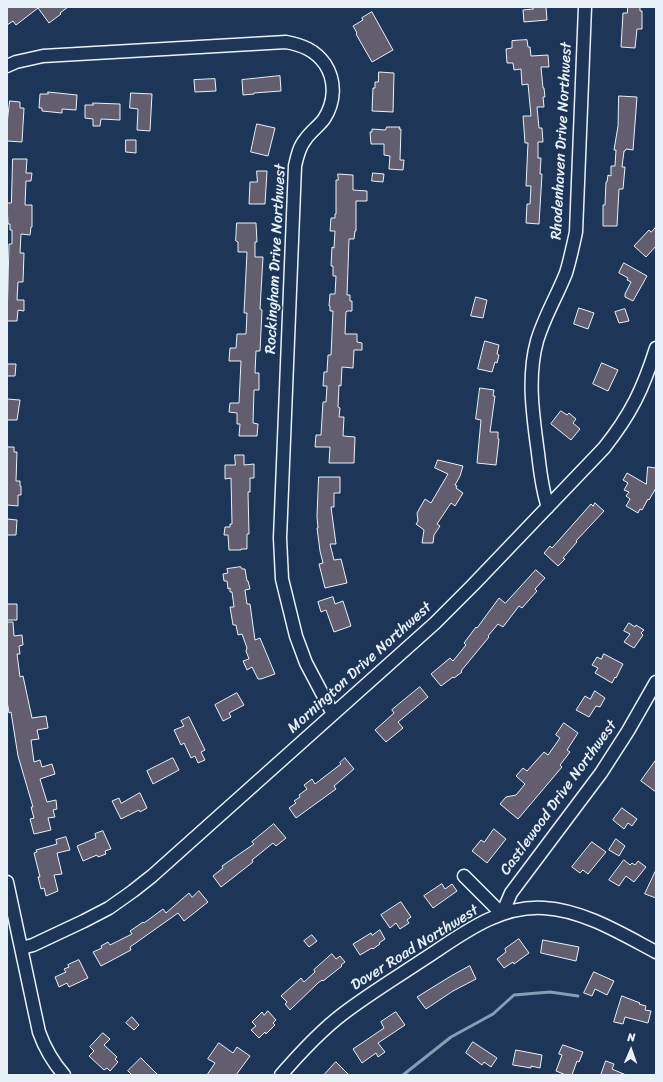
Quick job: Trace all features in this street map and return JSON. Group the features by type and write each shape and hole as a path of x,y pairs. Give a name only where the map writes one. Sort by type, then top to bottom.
{"street":[{"name":"Rhodenhaven Drive Northwest","path":"548,507 543,494 534,418 532,368 537,339 566,273 576,232 585,7"},
{"name":"Rockingham Drive Northwest","path":"7,66 16,62 43,56 286,42 298,44 310,50 321,58 328,69 333,87 331,105 323,119 304,140 295,166 280,538 282,579 296,636 306,663 333,714"},
{"name":"Mornington Drive Northwest","path":"22,948 33,945 84,921 109,908 133,891 259,782 435,623 474,585 604,448 618,430 639,396 655,356"},
{"name":"Castlewood Drive Northwest","path":"502,914 511,893 601,773 628,731 656,682"},
{"path":"464,876 502,914"},
{"path":"7,882 39,1032 47,1052 64,1075"},
{"name":"Dover Road Northwest","path":"281,1075 300,1053 342,1014 474,926 502,914 527,908 561,909 577,913 656,952"}],"building":[{"path":"7,7 68,7 49,23 38,8 16,25 13,21 7,25"},
{"path":"533,7 546,7 547,20 524,22 523,10 533,9"},
{"path":"628,7 640,7 640,11 642,11 642,29 637,29 635,48 621,47 623,13 627,13"},
{"path":"372,12 393,50 372,62 353,26"},
{"path":"527,40 528,47 530,47 531,56 548,55 549,67 541,67 545,97 543,97 544,107 537,107 539,128 542,128 543,142 538,142 538,158 541,158 540,174 542,174 539,224 526,223 527,204 530,204 531,186 526,186 528,143 525,143 523,116 531,116 528,84 522,85 521,69 514,70 513,63 507,63 506,49 512,48 512,41"},
{"path":"379,72 394,73 393,112 372,111 373,88 375,88 375,82 378,82"},
{"path":"280,76 281,91 243,95 242,80"},
{"path":"215,79 216,91 195,92 194,80"},
{"path":"48,92 77,95 76,110 62,109 62,113 42,111 42,108 39,108 40,94 48,94"},
{"path":"131,93 152,94 150,131 137,130 138,109 130,108"},
{"path":"619,96 637,97 633,150 626,149 624,151 622,167 625,167 623,189 619,189 617,226 603,226 603,205 605,205 606,182 608,175 611,176 611,166 615,166 616,150 614,150 618,126"},
{"path":"10,101 20,102 20,108 24,108 22,142 7,141 7,124"},
{"path":"93,103 120,104 120,120 101,119 100,126 93,126 93,119 85,118 85,105 93,105"},
{"path":"257,124 275,128 268,156 251,152"},
{"path":"387,127 400,127 399,129 401,129 400,160 404,160 403,170 389,169 390,156 384,155 384,144 371,144 370,132 372,132 372,129 385,130"},
{"path":"126,140 136,140 136,153 126,152"},
{"path":"13,159 27,159 26,173 32,173 31,181 26,181 25,205 32,205 32,227 30,235 21,234 20,253 24,253 23,282 18,282 17,300 24,300 24,311 18,310 17,321 7,321 9,244 12,244 12,230 10,230 10,224 8,224 7,203 11,203"},
{"path":"257,171 267,171 265,204 249,204 250,182 257,182"},
{"path":"373,173 384,174 383,182 372,181"},
{"path":"338,174 353,175 353,190 367,191 367,201 356,201 356,231 354,239 349,239 347,295 350,295 350,301 352,301 352,311 346,312 345,334 357,334 357,342 362,343 362,350 354,350 353,368 342,367 341,386 339,385 339,417 344,417 343,436 355,437 354,463 329,463 330,447 315,447 316,435 321,435 323,402 326,402 327,386 323,386 324,372 327,372 328,355 331,355 333,311 330,311 329,306 330,294 335,294 336,276 333,276 333,266 331,266 335,231 330,231 331,218 335,218 336,214 336,180 338,180"},
{"path":"237,223 256,223 257,242 255,242 255,257 263,257 260,309 262,310 260,351 256,351 255,373 259,373 259,390 254,390 253,423 258,424 257,436 239,436 240,424 237,424 237,413 229,412 230,403 239,403 241,361 229,361 230,348 236,348 237,334 246,334 247,313 244,313 247,252 238,252 238,242 236,241"},
{"path":"656,227 656,246 646,257 634,246 649,230 651,232"},
{"path":"624,263 647,276 633,301 625,297 631,282 627,280 628,278 619,273"},
{"path":"476,297 487,300 483,318 471,316"},
{"path":"579,308 594,313 588,329 574,324"},
{"path":"625,309 629,321 619,323 615,312"},
{"path":"485,341 499,345 497,363 495,362 492,372 478,369"},
{"path":"602,363 618,370 608,391 593,384"},
{"path":"7,364 16,364 15,376 7,376"},
{"path":"480,388 494,390 493,396 495,396 490,432 498,432 499,439 496,465 477,463 481,420 476,419"},
{"path":"7,399 20,400 17,420 7,420"},
{"path":"561,411 567,415 569,413 576,419 573,423 580,429 571,440 551,424"},
{"path":"7,447 14,447 14,452 17,452 16,481 20,481 21,486 21,495 18,495 18,506 7,505"},
{"path":"235,455 244,455 244,465 254,464 254,478 250,478 250,492 248,492 249,534 247,534 247,549 229,550 228,535 224,535 225,527 230,527 230,524 232,524 231,478 225,479 225,465 235,465"},
{"path":"438,460 463,466 455,485 457,486 456,488 463,493 455,506 451,503 437,524 440,526 434,535 433,543 422,543 424,530 416,524 418,521 417,513 425,499 431,503 448,474 435,468"},
{"path":"648,467 656,468 656,488 642,510 640,509 638,513 626,506 630,499 626,496 629,492 624,490 628,483 623,480 627,473 646,484"},
{"path":"319,477 340,477 340,493 334,493 334,507 331,507 336,544 330,544 334,560 341,559 347,583 325,588 319,564 323,563 317,528"},
{"path":"595,503 604,511 576,541 577,542 563,558 565,559 558,566 544,553 550,546 552,548 591,504 593,506"},
{"path":"7,519 17,520 16,535 7,535"},
{"path":"241,567 242,569 245,569 250,589 245,590 247,604 250,604 255,640 260,638 275,674 261,679 258,679 252,667 247,670 243,661 249,659 246,651 247,648 242,634 238,635 236,625 233,625 230,607 234,607 232,592 230,592 230,588 228,589 227,581 224,581 223,574 228,573 227,569"},
{"path":"536,570 545,578 535,589 537,591 522,608 519,606 503,627 498,624 461,671 462,672 441,686 431,674 450,658 453,661 466,645 464,643 499,598 505,603"},
{"path":"333,597 335,604 343,601 351,626 334,632 326,610 321,612 318,602"},
{"path":"7,604 17,604 17,620 7,620"},
{"path":"7,622 13,622 14,636 22,635 23,645 19,646 20,654 17,654 20,677 23,676 32,718 46,716 48,728 37,730 39,739 31,740 34,762 40,760 42,767 52,764 55,774 40,779 47,802 56,800 57,809 53,810 55,817 48,818 51,830 34,834 30,819 34,818 31,807 33,807 18,756 11,712 9,713 7,701"},
{"path":"629,623 644,630 641,633 643,635 634,648 624,642 630,634 624,631"},
{"path":"604,654 623,664 612,683 595,673 598,668 592,665 597,657 601,659"},
{"path":"420,687 428,697 398,722 403,728 386,742 375,730 394,713 392,710"},
{"path":"595,691 605,698 600,707 596,706 589,717 576,710 585,696 590,699"},
{"path":"237,693 244,705 229,713 231,717 223,721 215,705"},
{"path":"189,717 205,750 201,752 205,760 198,763 195,756 191,758 184,743 181,745 174,730 184,726 181,721"},
{"path":"564,723 578,733 567,750 570,752 560,765 562,767 518,819 500,804 506,797 516,795 525,784 516,776 523,768 527,771 544,752 548,755 560,738 556,735"},
{"path":"173,758 179,770 153,784 147,771"},
{"path":"345,758 354,769 334,786 336,789 296,818 289,808 296,803 294,801 300,797 299,795 307,789 304,785 312,779 315,784 341,764 340,763"},
{"path":"656,760 656,792 641,781"},
{"path":"140,793 147,808 140,812 139,810 121,819 112,801 119,798 121,803"},
{"path":"622,808 637,819 632,826 628,823 624,829 613,820"},
{"path":"274,824 286,838 276,846 273,843 252,860 253,862 221,887 213,876 223,868 222,866 254,844 252,842"},
{"path":"494,829 506,839 487,863 472,851 481,840 484,842"},
{"path":"103,831 111,849 105,851 106,854 98,857 97,855 83,861 77,846 96,838 95,834"},
{"path":"66,837 70,850 57,853 62,874 54,875 58,891 46,896 44,888 41,889 38,877 40,877 34,853 37,852 36,850 57,844 56,840"},
{"path":"616,839 625,846 619,856 609,850"},
{"path":"592,842 606,852 588,874 583,870 580,873 572,867"},
{"path":"624,860 630,865 632,863 635,865 638,861 646,867 634,882 626,876 619,886 609,880"},
{"path":"656,870 656,898 645,894"},
{"path":"442,884 445,889 452,884 457,891 433,908 424,896"},
{"path":"199,891 208,902 184,921 178,913 130,947 131,950 101,966 93,952 102,948 101,946 108,942 110,945 132,934 130,931 163,909 166,913 189,893 192,897"},
{"path":"401,902 411,917 407,920 409,923 400,929 396,923 390,928 381,915"},
{"path":"380,930 385,939 373,949 372,948 360,955 353,944 371,933 372,935"},
{"path":"312,935 317,941 309,947 304,941"},
{"path":"519,939 529,953 514,964 513,962 504,968 497,959 506,952 505,949"},
{"path":"543,940 579,947 576,961 541,953"},
{"path":"332,954 336,959 340,956 345,962 323,981 322,980 318,983 290,1010 285,1004 287,1002 281,996 301,978 304,982 315,972 314,970"},
{"path":"79,960 88,978 69,987 67,983 59,987 55,977 66,972 64,969 69,967 68,965"},
{"path":"470,966 476,979 453,991 426,1009 417,997"},
{"path":"594,972 614,981 607,995 595,989 592,996 584,993"},
{"path":"622,996 646,1006 645,1010 651,1011 648,1023 625,1017 623,1024 614,1022"},
{"path":"268,1011 276,1020 273,1023 275,1025 266,1034 265,1032 259,1038 251,1030 256,1026 252,1022 262,1012 264,1015"},
{"path":"396,1012 405,1025 378,1043 385,1052 378,1057 376,1053 362,1063 353,1049 384,1028 381,1022"},
{"path":"132,1017 139,1025 134,1030 126,1023"},
{"path":"103,1033 110,1039 104,1045 117,1057 115,1059 118,1062 110,1071 107,1068 104,1070 89,1056 94,1051 90,1047"},
{"path":"473,1042 497,1058 491,1067 484,1062 482,1065 466,1053"},
{"path":"219,1043 233,1053 237,1047 250,1056 236,1075 207,1075 215,1063 208,1059"},
{"path":"563,1045 583,1052 579,1062 577,1061 572,1075 566,1075 556,1071 562,1055 559,1054"},
{"path":"516,1050 542,1055 540,1068 513,1065"},
{"path":"141,1058 158,1075 132,1075 128,1071"},
{"path":"606,1061 614,1064 612,1069 626,1075 601,1075"},
{"path":"336,1062 349,1075 324,1075"}],"waterway":[{"path":"403,1075 451,1037 493,1014 514,995 550,992 578,996"}]}
